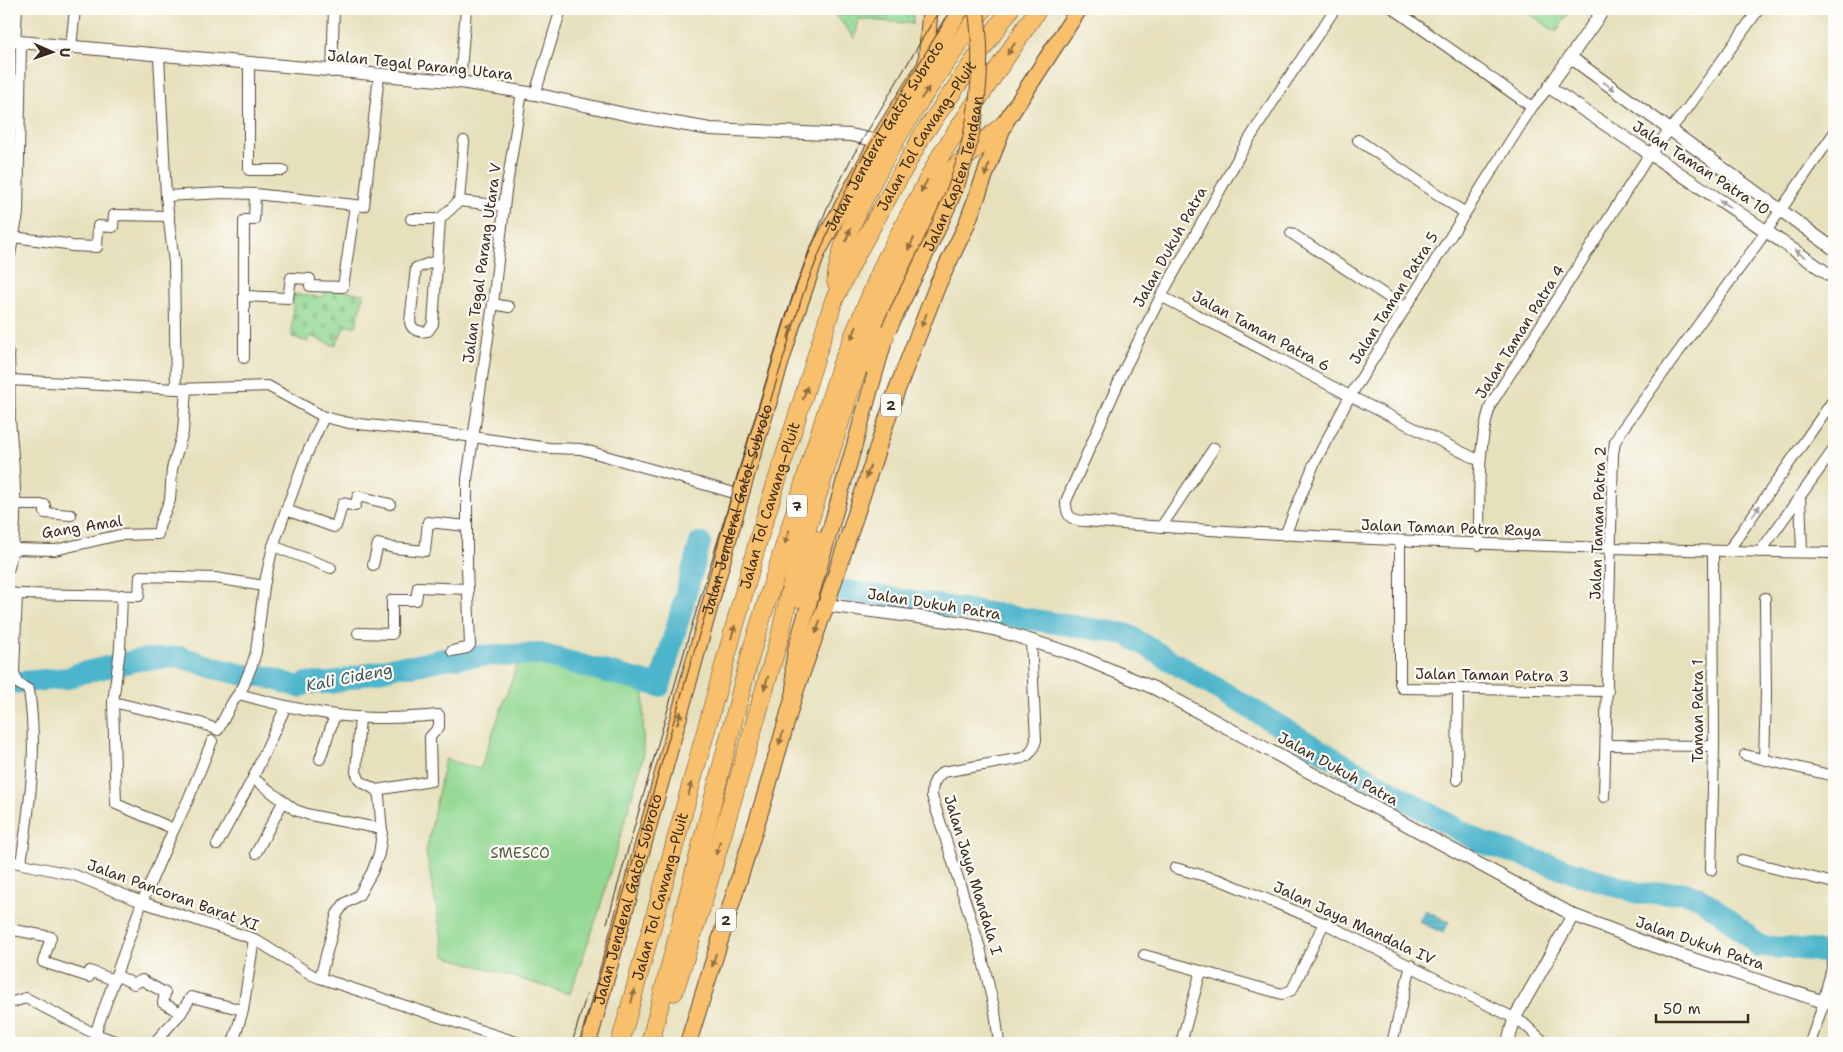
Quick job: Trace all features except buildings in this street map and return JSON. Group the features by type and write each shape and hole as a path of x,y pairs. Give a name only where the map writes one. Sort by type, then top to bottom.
{"highway":[{"name":"Jalan Jenderal Gatot Subroto","path":"588,1043 741,495 792,325 816,253 878,140 961,9"},
{"path":"834,300 836,278 842,252 851,225 874,177 904,123 983,9"},
{"name":"Jalan Tol Cawang–Pluit","path":"620,1043 760,534 834,300 856,255 922,136 1010,9"},
{"name":"Jalan Tol Cawang–Pluit","path":"650,1043 752,649 840,368 885,261 942,153 1038,9"},
{"name":"2","path":"688,1043 795,692 826,605 896,392 938,284 966,226 1004,124 1079,9"},
{"path":"658,1043 701,908 780,636 796,568 846,400 865,348 900,267 928,212 956,167 1004,124"},
{"path":"780,636 804,582 842,443 873,355 888,333"}],"main road":[{"path":"926,63 930,9"},
{"name":"Jalan Kapten Tendean","path":"888,333 938,230 957,184 969,144 975,110 979,68 976,9"},
{"path":"795,692 793,666 796,648 888,333"}],"street":[{"path":"9,259 18,214 15,42 17,9"},
{"path":"71,47 75,9"},
{"path":"332,72 334,9"},
{"path":"460,82 466,9"},
{"path":"535,94 560,9"},
{"name":"Jalan Dukuh Patra","path":"1069,516 1066,510 1066,501 1126,366 1161,296 1243,149 1335,9"},
{"path":"1394,9 1532,107"},
{"path":"1549,87 1604,9"},
{"name":"Jalan Taman Patra 4","path":"1479,545 1480,461 1487,415 1495,396 1650,155 1687,109 1759,9"},
{"name":"Jalan Tegal Parang Utara","path":"15,42 460,82 535,94 629,115 710,129 851,136 878,140"},
{"path":"159,56 166,196 174,263 181,389"},
{"name":"Jalan Taman Patra 10","path":"1570,57 1834,249"},
{"path":"249,64 249,170 283,170"},
{"path":"166,196 223,193 255,194 363,206 365,204 379,75"},
{"name":"Jalan Taman Patra 5","path":"1285,535 1314,464 1350,396 1532,107 1549,87"},
{"name":"Jalan Taman Patra 10","path":"1549,87 1766,230 1834,278"},
{"name":"Jalan Tegal Parang Utara V","path":"452,651 466,648 470,645 467,479 504,206 522,92"},
{"name":"Jalan Taman Patra 2","path":"1604,797 1613,454 1615,442 1834,133"},
{"path":"1358,140 1465,213"},
{"path":"411,219 440,218 459,201 464,141"},
{"path":"244,358 244,221 254,220 255,194"},
{"path":"459,201 504,206"},
{"path":"245,296 288,298 291,278 310,279 310,286 343,287 356,205"},
{"path":"13,237 97,248 98,226 113,228 114,215 169,216"},
{"path":"436,261 416,268 414,276 410,326 424,332 428,331 433,324 440,218"},
{"path":"1291,233 1405,308"},
{"name":"Jalan Taman Patra 6","path":"1161,296 1350,396 1480,461"},
{"path":"492,304 509,307"},
{"path":"9,355 10,416 16,505 13,549 9,568"},
{"path":"10,380 181,389 268,386 324,417 350,423 549,448 581,448 741,495"},
{"name":"Gang Amal","path":"13,549 55,550 120,535 158,534 160,523 170,500 172,469 184,432 181,389"},
{"path":"1728,551 1834,399"},
{"path":"113,702 201,723 218,730 241,690 252,664 256,652 264,586 273,546 304,458 324,417"},
{"path":"1161,527 1214,448"},
{"path":"1760,552 1834,449"},
{"path":"286,510 334,528 343,503 355,506 358,496 390,504"},
{"path":"1800,496 1802,552"},
{"path":"16,505 44,505 45,513 71,515"},
{"name":"Jalan Taman Patra Raya","path":"1069,516 1075,520 1161,527 1400,542 1611,549 1834,553"},
{"path":"373,565 378,544 394,548 424,551 428,522 467,526"},
{"name":"Jalan Taman Patra 3","path":"1400,542 1400,686 1405,688 1608,691"},
{"path":"273,546 331,568"},
{"name":"Taman Patra 1","path":"1711,870 1714,746 1713,551"},
{"path":"20,863 31,798 34,722 29,690 17,683 14,672 13,593 139,596 140,576 215,578 264,586"},
{"path":"358,632 392,634 392,600 416,600 418,587 468,589"},
{"path":"122,596 120,649 113,702 116,804 174,828"},
{"path":"1764,759 1766,695 1765,598"},
{"name":"Jalan Dukuh Patra","path":"826,605 964,623 997,630 1073,654 1156,689 1573,915 1662,949 1829,1004"},
{"name":"Jalan Jaya Mandala I","path":"999,1043 995,1012 980,948 932,796 932,786 937,776 943,772 1030,755 1036,740 1031,641"},
{"path":"1457,780 1458,689"},
{"path":"241,690 286,706 335,715 395,718 439,716 439,727 430,737 431,781 376,790"},
{"path":"217,845 253,778 286,706"},
{"path":"320,759 335,715"},
{"path":"320,978 337,914 344,904 359,895 372,872 379,854 382,829 379,796 376,790 360,780 356,772 360,717"},
{"path":"95,1034 142,902 188,800 212,741"},
{"path":"1606,745 1714,746"},
{"path":"1745,755 1834,776"},
{"path":"253,778 295,810 310,815 382,829"},
{"path":"256,853 284,802"},
{"path":"1742,860 1834,883"},
{"name":"Jalan Pancoran Barat XI","path":"9,861 74,875 142,902 254,939 312,975 519,1043"},
{"name":"Jalan Jaya Mandala IV","path":"1175,868 1220,880 1324,923 1411,965 1523,1023 1545,1043"},
{"path":"1508,1043 1514,1019 1573,915"},
{"path":"1144,955 1282,994 1292,990 1324,923"},
{"path":"9,929 51,937 43,962 89,977 90,971 134,984 142,980 165,994 164,1003 181,1013"},
{"path":"233,1043 243,1010 254,939"},
{"path":"1810,1043 1829,1004 1834,964"},
{"path":"1392,1043 1411,965"},
{"path":"1182,1043 1201,971"},
{"path":"154,1043 181,1013 189,998 193,997 243,1010"},
{"path":"9,1003 26,998 95,1034 120,1043"}],"green space":[{"path":"831,9 913,9 913,24 859,19 855,39"},
{"path":"1523,9 1571,9 1556,32"},
{"path":"327,288 364,294 356,326 345,326 335,346 310,336 307,342 292,337 293,294 323,297"},
{"name":"SMESCO","path":"519,659 585,671 644,689 643,757 599,911 570,994 445,956 426,852 445,759 480,769"}],"water":[{"path":"1425,910 1449,922 1443,933 1419,922"}],"waterway":[{"name":"Kali Cideng","path":"9,683 69,678 77,674 138,660 181,657 218,669 250,676 264,676 299,687 307,683 331,683 399,666 413,666 443,659 540,654 660,686 700,543"},
{"path":"840,590 1126,634 1340,762 1480,842 1641,894 1679,892 1697,896 1728,918 1759,946 1811,950 1834,955"}],"tram line":[{"path":"607,923 689,635 794,291 827,208 851,159 940,9"},
{"path":"580,1043 698,638 803,294 836,212 859,163 952,9"},
{"path":"572,1043 587,993"}]}
